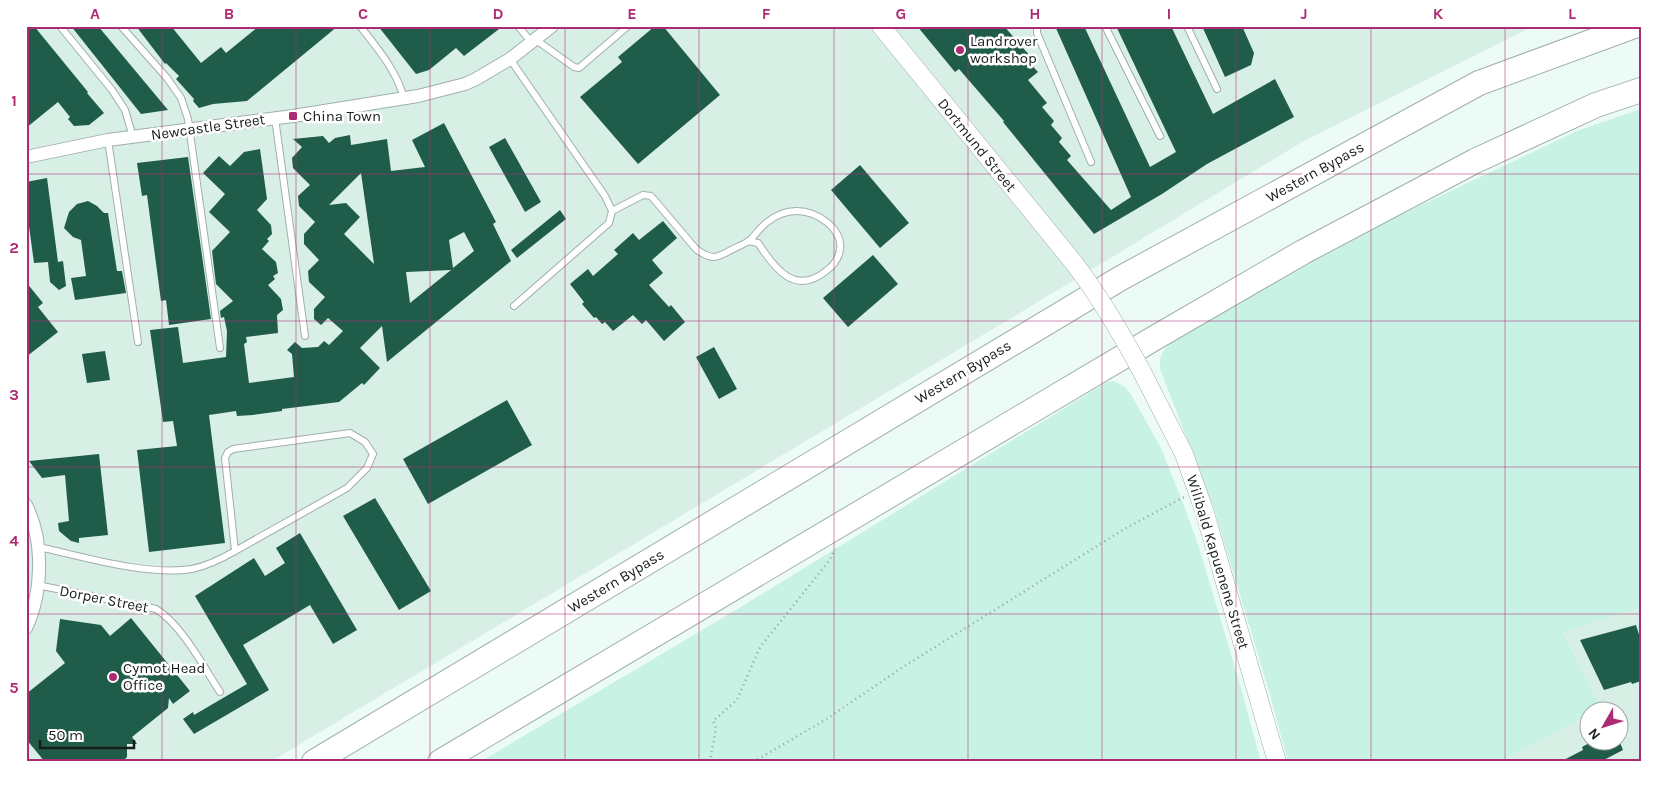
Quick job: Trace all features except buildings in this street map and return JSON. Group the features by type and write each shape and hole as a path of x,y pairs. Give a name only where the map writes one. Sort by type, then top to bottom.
{"highway":[{"path":"1479,83 1594,26"},
{"name":"Western Bypass","path":"314,762 1121,278 1479,83 1634,26"},
{"path":"440,762 1303,252 1475,161 1596,105 1641,90"}],"street":[{"name":"Newcastle Street","path":"26,157 108,140 191,130 418,96 465,84 510,59 552,26"},
{"name":"Dortmund Street","path":"881,26 1090,284 1115,322 1141,370"},
{"name":"Wilibald Kapuenene Street","path":"1141,370 1184,454 1197,490 1277,762"},
{"path":"26,505 31,515 39,547 38,585 32,616 26,628"}],"lane":[{"path":"60,26 112,90 125,110 133,137"},
{"path":"121,26 167,78 181,98 191,130 220,348"},
{"path":"360,26 386,60 399,82 404,98"},
{"path":"518,26 534,41 574,67 579,68 628,26"},
{"path":"1037,26 1036,33 1091,162"},
{"path":"1105,26 1160,136"},
{"path":"1187,26 1217,89"},
{"path":"510,59 606,196 612,211 609,223 514,306"},
{"path":"275,118 305,336"},
{"path":"108,140 138,342"},
{"path":"612,211 643,195 651,196 696,249 704,255 713,257 721,256 748,241 766,222 786,211 807,211 828,223 840,238 840,250 833,265 821,275 809,282 795,281 782,274 758,243 748,241"},
{"path":"39,547 131,566 168,570 193,568 235,551 347,488 367,468 373,454 365,442 350,433 233,449 228,452 225,458 235,551"},
{"name":"Dorper Street","path":"38,585 156,609 167,616 176,626 220,692"}],"path":[{"path":"752,762 825,720 903,667 1126,528 1197,490"},
{"path":"710,762 716,728 713,721 737,700 760,647 829,561 838,544"}],"shaded area":[{"path":"26,26 1533,26 1302,142 270,762 26,762"},
{"path":"1641,609 1641,762 1499,762 1580,720 1580,750 1630,750 1630,700 1598,700 1563,631"}],"green space":[{"path":"1641,109 1641,609 1632,610 1563,632 1598,700 1580,700 1580,720 1499,762 1288,762 1269,691 1213,506 1160,369 1163,352 1169,344 1308,262 1396,217 1577,131"},
{"path":"1114,381 1124,386 1130,393 1160,446 1180,495 1199,547 1261,762 480,762 739,608 1107,382"}],"place":[{"name":"Landrover workshop","path":"960,50"},
{"name":"China Town","path":"293,116"},
{"name":"Cymot Head Office","path":"113,677"}]}
